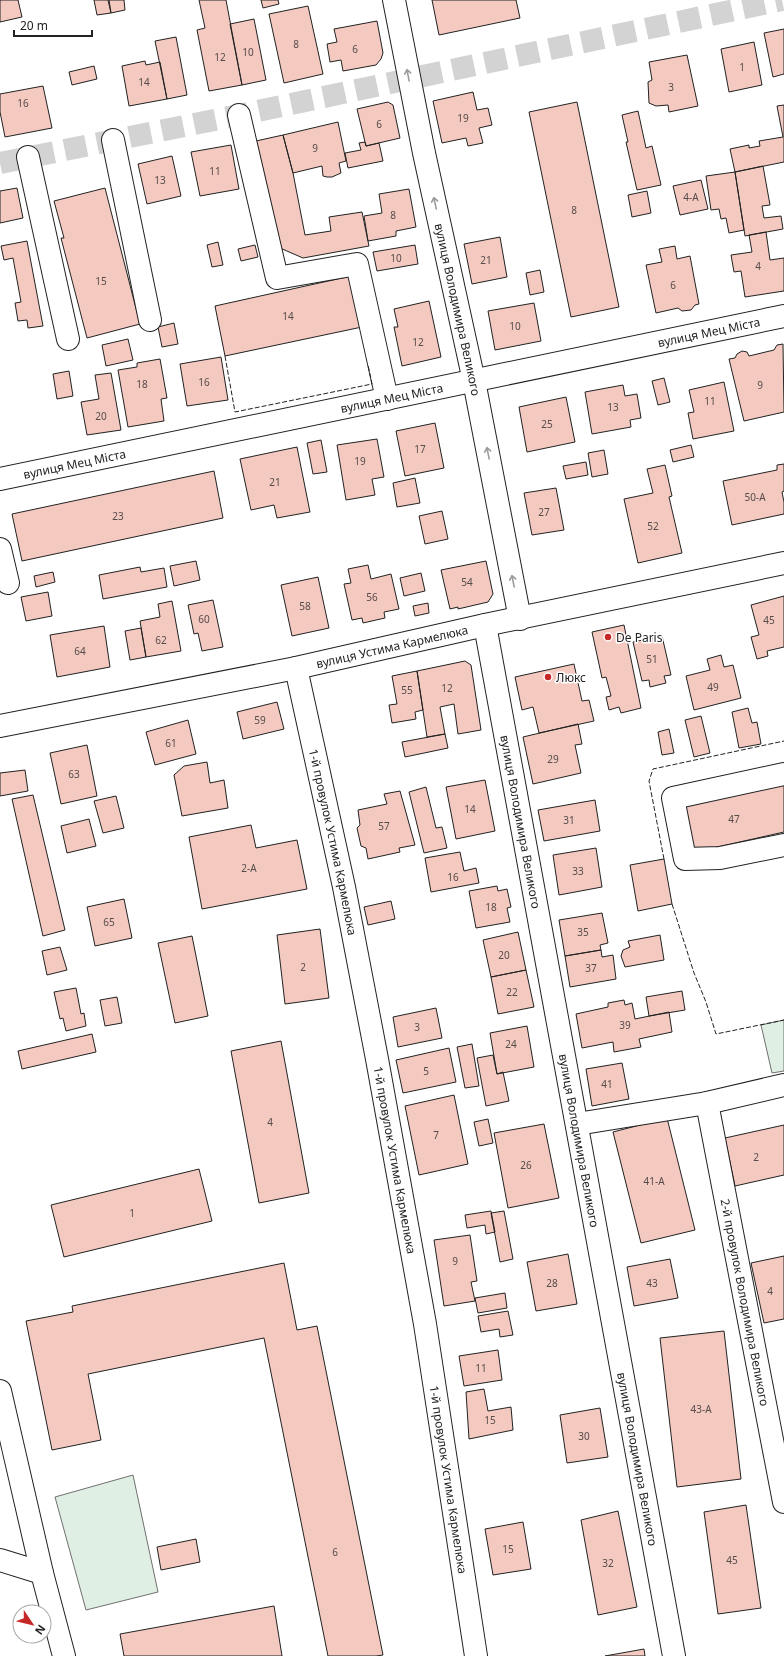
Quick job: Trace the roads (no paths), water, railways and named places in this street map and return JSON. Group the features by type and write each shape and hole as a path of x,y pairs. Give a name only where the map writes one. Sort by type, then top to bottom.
{"street":[{"name":"вулиця Володимира Великого","path":"394,0 424,153 474,381 520,619"},
{"path":"239,115 277,278 357,264 387,399"},
{"path":"113,140 150,320"},
{"path":"28,157 68,339"},
{"name":"вулиця Мец Міста","path":"0,480 784,316"},
{"path":"0,549 8,583"},
{"name":"вулиця Устима Кармелюка","path":"0,726 296,668 485,625 520,619 784,563"},
{"name":"вулиця Володимира Великого","path":"485,625 674,1656"},
{"name":"1-й провулок Устима Кармелюка","path":"296,668 344,887 377,1059 425,1324 476,1656"},
{"path":"784,774 672,798 685,859 720,858 784,845"},
{"path":"577,1124 707,1103 784,1085"},
{"name":"2-й провулок Володимира Великого","path":"707,1103 784,1502"},
{"path":"0,1391 42,1573 64,1656"},
{"path":"0,1560 42,1573"}],"tunnel":[{"path":"0,163 239,115 782,0"}],"place":[{"name":"De Paris","path":"608,637"},
{"name":"Люкс","path":"548,677"}]}
